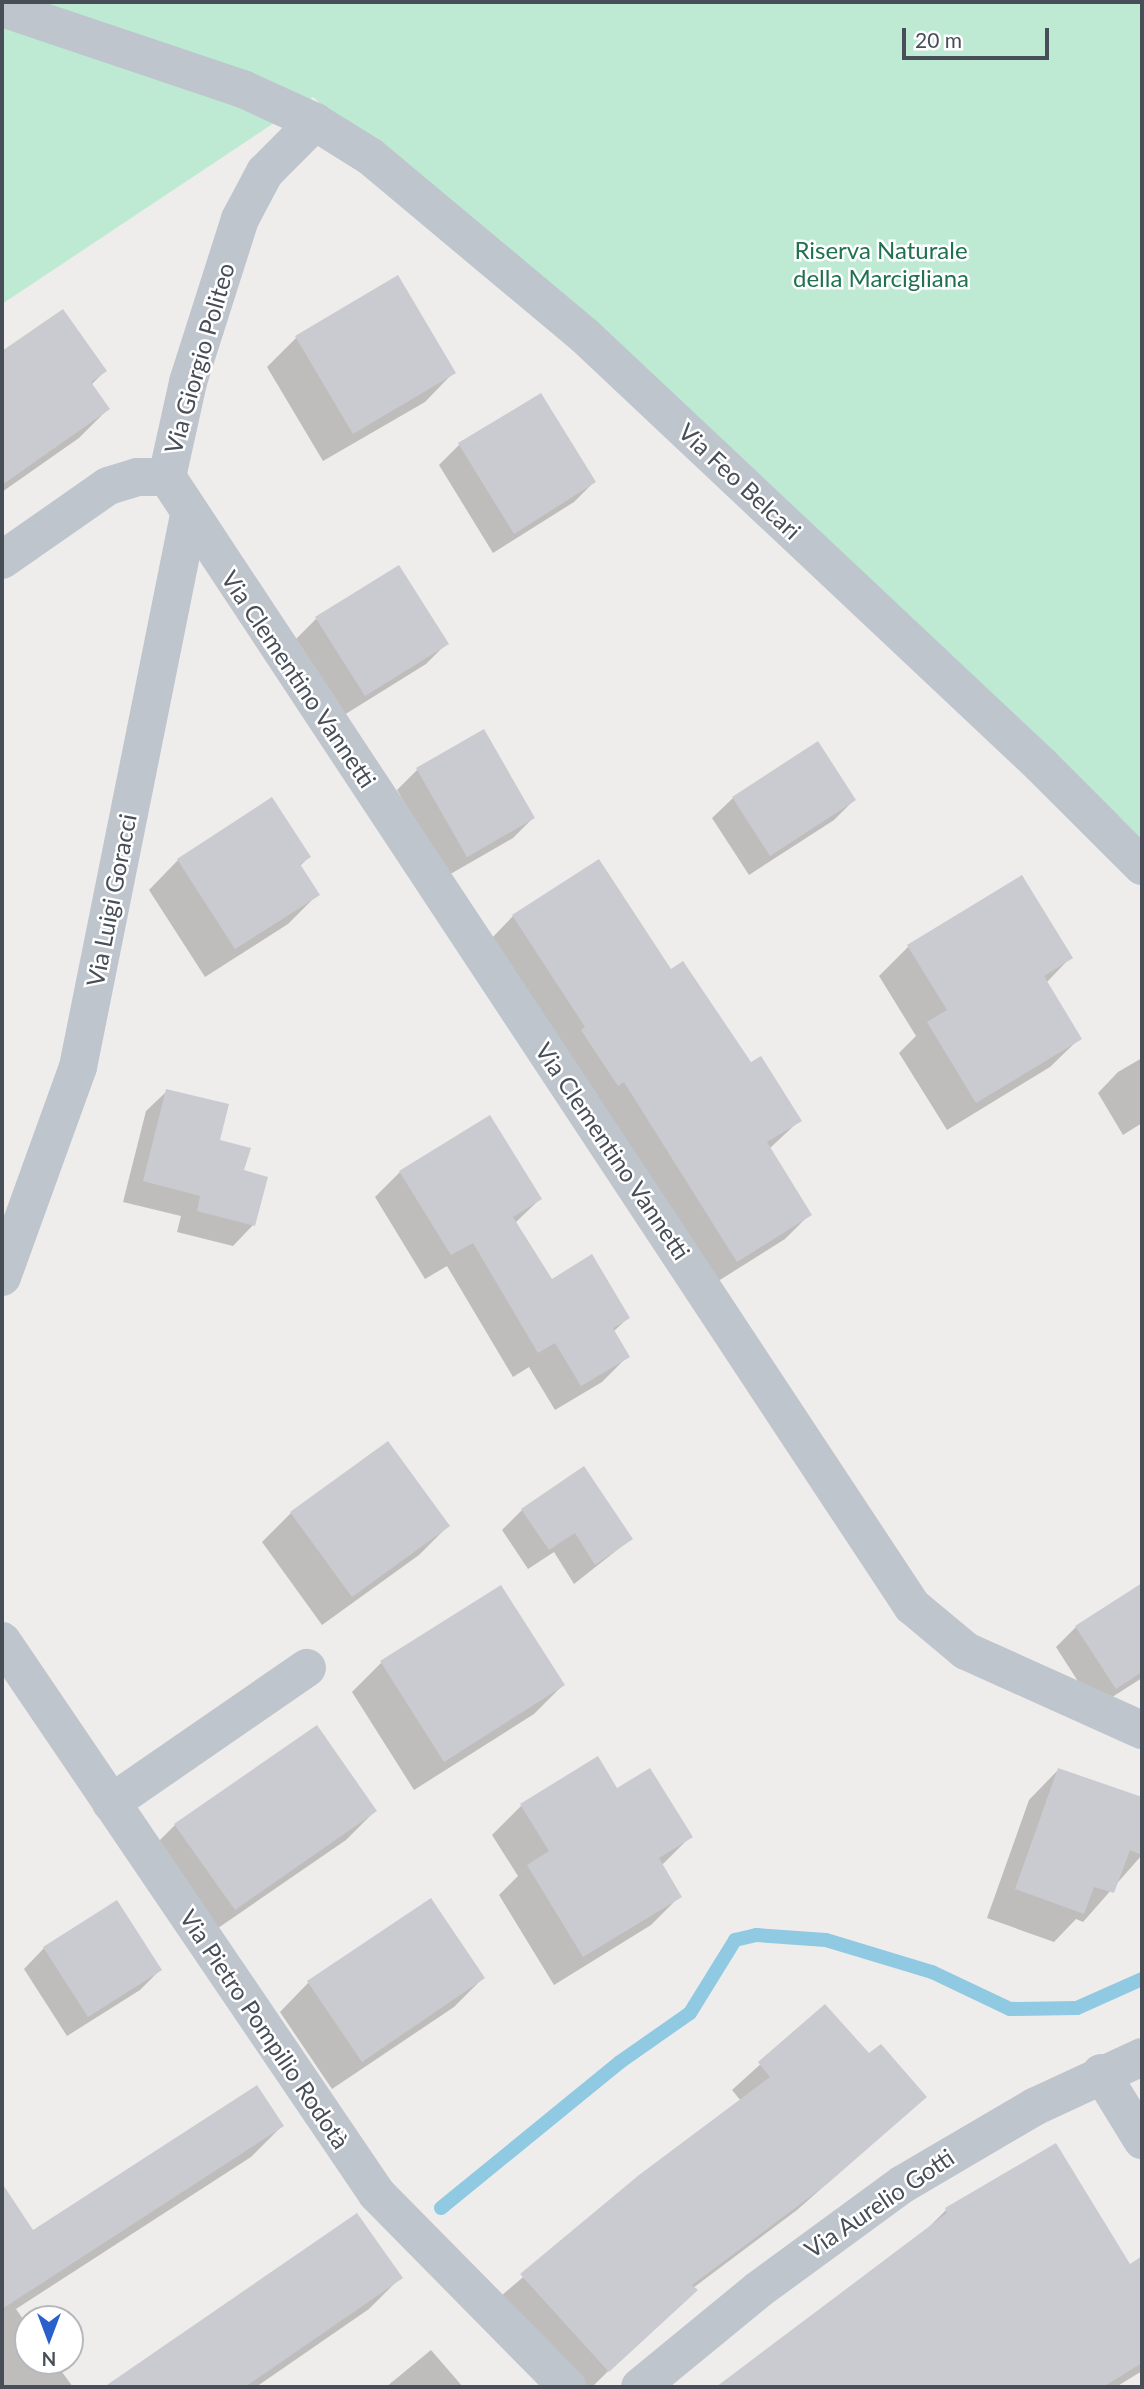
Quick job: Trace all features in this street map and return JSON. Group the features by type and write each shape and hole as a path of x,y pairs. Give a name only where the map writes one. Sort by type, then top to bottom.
{"street":[{"name":"Via Feo Belcari","path":"2,8 243,89 315,122 371,157 585,336 1041,765 1142,866"},
{"name":"Via Giorgio Politeo","path":"2,560 108,486 137,478 167,477 188,382 240,219 265,172 315,122"},
{"name":"Via Clementino Vannetti","path":"167,477 189,515 912,1606 966,1651 1142,1730"},
{"name":"Via Luigi Goracci","path":"2,1277 78,1067 189,515"},
{"name":"Via Pietro Pompilio Rodotà","path":"2,1641 377,2194 566,2387"},
{"path":"111,1802 307,1668"},
{"name":"Via Aurelio Gotti","path":"640,2387 839,2227 968,2144 1101,2073 1142,2057"},
{"path":"1101,2073 1142,2140"}],"green space":[{"name":"Riserva Naturale della Marcigliana","path":"2,2 1142,2 1142,858 313,97 2,304"}],"building":[{"path":"398,275 456,373 353,434 295,336"},
{"path":"63,309 107,371 91,382 110,409 2,485 2,351"},
{"path":"541,393 596,482 514,534 458,443"},
{"path":"399,565 449,644 365,696 315,617"},
{"path":"484,729 535,818 467,857 416,768"},
{"path":"818,741 856,800 770,856 732,797"},
{"path":"272,797 311,857 300,864 320,895 235,949 177,859"},
{"path":"599,859 671,969 683,961 751,1062 761,1056 802,1121 767,1142 812,1215 737,1262 624,1082 618,1086 581,1030 585,1027 512,915"},
{"path":"1022,875 1073,958 1044,976 1082,1039 976,1103 927,1022 947,1010 907,945"},
{"path":"166,1089 229,1104 220,1140 251,1148 244,1170 268,1177 255,1226 197,1211 200,1196 143,1181"},
{"path":"490,1115 542,1199 513,1217 552,1279 592,1254 630,1318 613,1328 630,1357 581,1386 555,1343 538,1353 473,1243 451,1255 399,1171"},
{"path":"388,1441 450,1526 352,1597 290,1512"},
{"path":"584,1466 633,1539 595,1565 575,1533 549,1550 521,1509"},
{"path":"1142,1583 1142,1672 1116,1689 1075,1626"},
{"path":"501,1585 565,1685 444,1762 380,1661"},
{"path":"317,1725 377,1811 235,1910 174,1824"},
{"path":"598,1756 617,1788 650,1768 693,1837 659,1858 682,1897 583,1957 527,1865 549,1851 520,1804"},
{"path":"1058,1768 1142,1797 1142,1855 1130,1850 1114,1893 1094,1887 1084,1914 1015,1889"},
{"path":"431,1898 485,1978 362,2062 307,1981"},
{"path":"117,1900 162,1970 88,2017 43,1947"},
{"path":"825,2004 869,2053 881,2044 927,2097 827,2184 692,2285 698,2290 609,2372 520,2274 639,2175 770,2077 758,2062"},
{"path":"257,2085 284,2126 2,2309 2,2183 33,2230"},
{"path":"1056,2143 1130,2264 1142,2256 1142,2363 1103,2387 716,2387 947,2213 945,2208"},
{"path":"357,2213 403,2278 245,2387 104,2387"}],"waterway":[{"path":"441,2208 620,2062 690,2013 735,1940 756,1935 826,1940 932,1972 1010,2009 1077,2008 1142,1979"}]}
